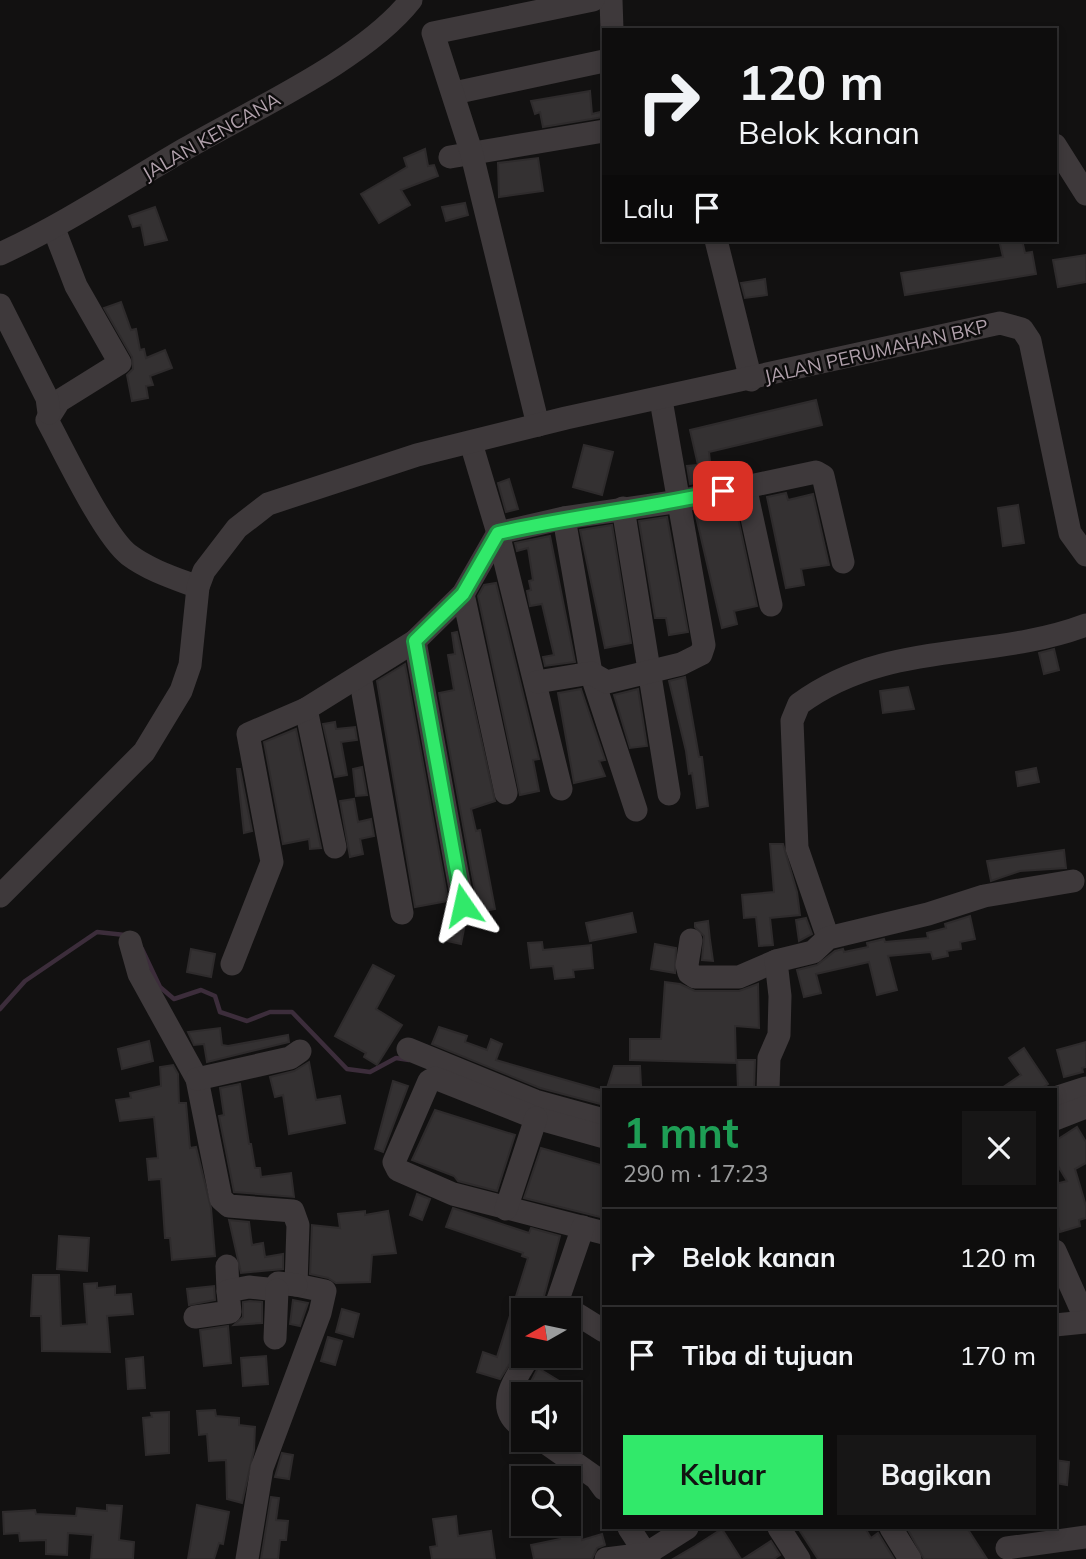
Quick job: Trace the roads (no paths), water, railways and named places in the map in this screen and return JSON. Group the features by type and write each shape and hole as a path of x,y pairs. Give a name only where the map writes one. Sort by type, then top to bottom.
{"street":[{"name":"JALAN KENCANA","path":"0,254 54,229 335,63 388,23 411,0"},
{"path":"538,425 460,154 454,93 433,33 593,0"},
{"path":"611,0 612,28"},
{"path":"454,93 602,61"},
{"path":"460,154 602,131"},
{"path":"1057,148 1086,194"},
{"path":"49,413 59,401 120,363 76,286 54,229"},
{"path":"716,242 751,380"},
{"path":"0,305 47,398 47,420 98,511 126,553 145,566 198,587 190,665 181,691 144,752 0,896"},
{"name":"JALAN PERUMAHAN BKP","path":"198,587 212,557 237,528 268,504 417,455 538,425 661,400 1000,323 1021,329 1030,341 1070,533 1086,555"},
{"path":"537,682 591,673 607,682 681,664 701,654 704,645 661,400"},
{"path":"471,443 537,682 561,789"},
{"path":"232,964 272,862 247,738 251,732 306,709 415,641 463,594 498,533 564,518 680,501 821,473 843,562"},
{"path":"745,486 771,605"},
{"path":"623,508 668,794"},
{"path":"564,518 591,673 636,810"},
{"path":"463,594 506,793"},
{"path":"828,938 797,848 792,721 799,704 855,675 906,657 1034,639 1086,625"},
{"path":"415,641 463,905"},
{"path":"360,676 402,913"},
{"path":"306,709 335,847"},
{"path":"691,940 687,965 689,973 695,977 739,977 776,961 813,952 828,938 928,914 984,896 1073,881"},
{"path":"130,942 139,974 197,1079 220,1199 229,1206 281,1209 296,1214 286,1287 275,1338"},
{"path":"768,1088 769,1058 779,1035 780,996 776,961"},
{"path":"408,1049 535,1101 602,1119"},
{"path":"197,1079 290,1058 300,1051"},
{"path":"560,1298 593,1230 453,1194 398,1170 394,1162 432,1079 536,1118 602,1136"},
{"path":"1057,1097 1086,1088"},
{"path":"1057,1118 1086,1107"},
{"path":"506,1209 536,1118"},
{"path":"1057,1259 1074,1323"},
{"path":"195,1317 230,1312 227,1266"},
{"path":"228,1291 250,1287 325,1291 320,1313 262,1468 247,1559"},
{"path":"1057,1307 1074,1323"},
{"path":"581,1320 602,1330"},
{"path":"511,1389 506,1398 507,1411 511,1415"},
{"path":"559,1452 596,1478 602,1486"},
{"path":"630,1529 647,1557"},
{"path":"606,1559 647,1557 686,1529"},
{"path":"780,1529 799,1559"},
{"path":"892,1529 910,1559"},
{"path":"1005,1545 1086,1537"}],"waterway":[{"path":"0,1009 25,981 97,932 125,935"},
{"path":"142,949 160,987 174,999 201,990 215,996 220,1012 247,1021 270,1012 292,1012 347,1069 370,1072 396,1058 409,1060"}]}
